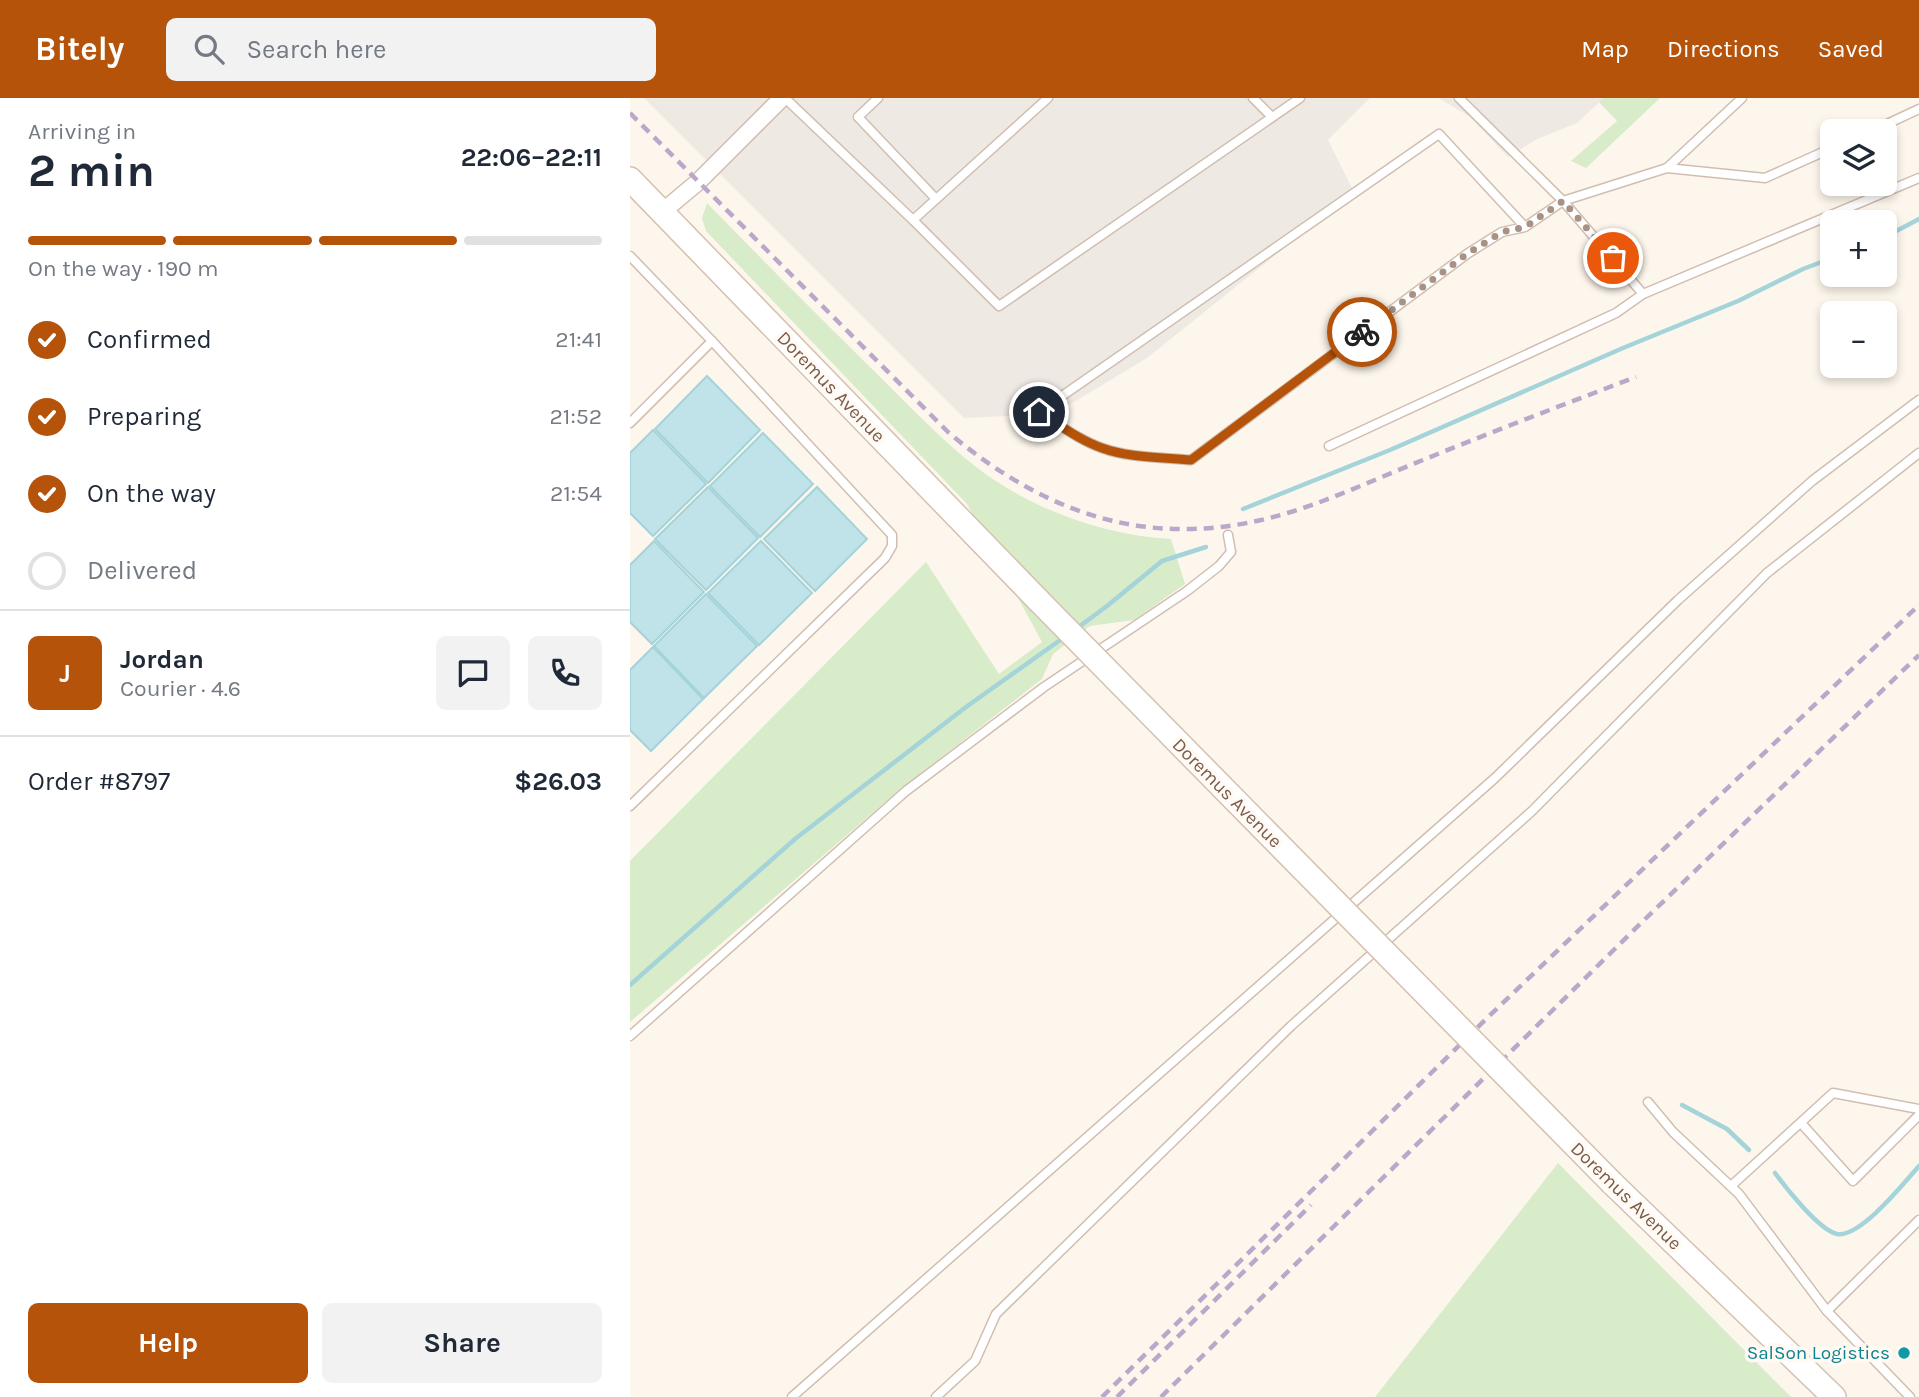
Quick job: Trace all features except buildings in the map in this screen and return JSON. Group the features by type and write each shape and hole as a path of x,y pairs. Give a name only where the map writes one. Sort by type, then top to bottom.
{"main road":[{"name":"Doremus Avenue","path":"630,179 1039,601 1612,1183 1834,1397"}],"street":[{"path":"662,212 698,182 784,98"}],"lane":[{"path":"784,98 999,306 1300,98"},
{"path":"878,98 858,117 936,199"},
{"path":"913,220 1048,98"},
{"path":"1253,98 1272,117"},
{"path":"1459,98 1563,201 1643,294"},
{"path":"1667,168 1742,98"},
{"path":"1897,120 1919,110"},
{"path":"1525,227 1439,134 1039,412 1082,439 1102,448 1115,452 1191,460 1467,254 1502,232 1525,227 1563,201 1667,168 1765,178 1820,153"},
{"path":"1329,446 1616,313 1643,294 1919,177"},
{"path":"630,256 892,535 892,547 885,558 630,806"},
{"path":"630,423 712,341"},
{"path":"792,1397 1495,778 1678,600 1791,500 1919,400"},
{"path":"936,1397 975,1361 996,1314 1291,1026 1532,811 1767,573 1919,453"},
{"path":"630,1036 906,791 1044,687 1187,591 1219,566 1231,552 1228,535"},
{"path":"1731,1186 1833,1093 1919,1110"},
{"path":"1648,1102 1673,1132 1731,1186 1828,1311 1910,1397"},
{"path":"1801,1123 1853,1181 1919,1115"},
{"path":"1828,1311 1919,1220"}],"shaded area":[{"path":"644,98 1370,98 1328,140 1354,192 1147,358 1054,414 964,418"},
{"path":"1438,98 1604,98 1577,123 1537,139 1508,157 1469,116"}],"green space":[{"path":"1604,98 1660,98 1586,168 1571,161 1617,121 1599,102"},
{"path":"707,203 959,453 995,481 1032,502 1070,518 1110,530 1171,539 1185,584 1134,620 1090,626 1053,654 1042,679 898,791 630,1022 630,861 926,562 999,674 1042,642 967,504 706,231 702,218"},
{"path":"1558,1163 1791,1397 1375,1397"}],"water":[{"path":"707,376 760,430 708,483 655,429"},
{"path":"653,430 706,484 653,536 630,513 630,453"},
{"path":"763,433 813,484 760,537 710,486"},
{"path":"708,487 758,538 706,590 655,539"},
{"path":"817,487 867,539 815,591 764,539"},
{"path":"654,541 704,592 652,644 630,622 630,565"},
{"path":"761,541 812,593 759,645 708,593"},
{"path":"706,594 757,646 704,698 654,646"},
{"path":"653,647 703,699 651,751 630,730 630,670"}],"waterway":[{"path":"1897,231 1919,219"},
{"path":"1243,509 1390,450 1738,301 1820,263"},
{"path":"1076,629 1162,561 1206,547"},
{"path":"630,985 795,839 966,707 1063,638"},
{"path":"1682,1105 1727,1129 1749,1150"},
{"path":"1775,1173 1812,1217 1837,1234 1847,1233 1869,1219 1919,1166"}],"railway":[{"path":"630,113 949,433 988,463 1028,488 1069,507 1111,520 1154,528 1199,529 1245,523 1294,511 1636,377"},
{"path":"1102,1397 1486,1019 1919,605"},
{"path":"1161,1397 1641,923 1919,655"},
{"path":"1117,1397 1311,1205"}],"way so far":[{"path":"1362,332 1467,254 1502,232 1525,227 1563,201 1613,258"}],"place":[{"name":"SalSon Logistics","path":"1904,1353"}],"route":[{"path":"1039,412 1082,439 1102,448 1115,452 1191,460 1362,332"}]}
